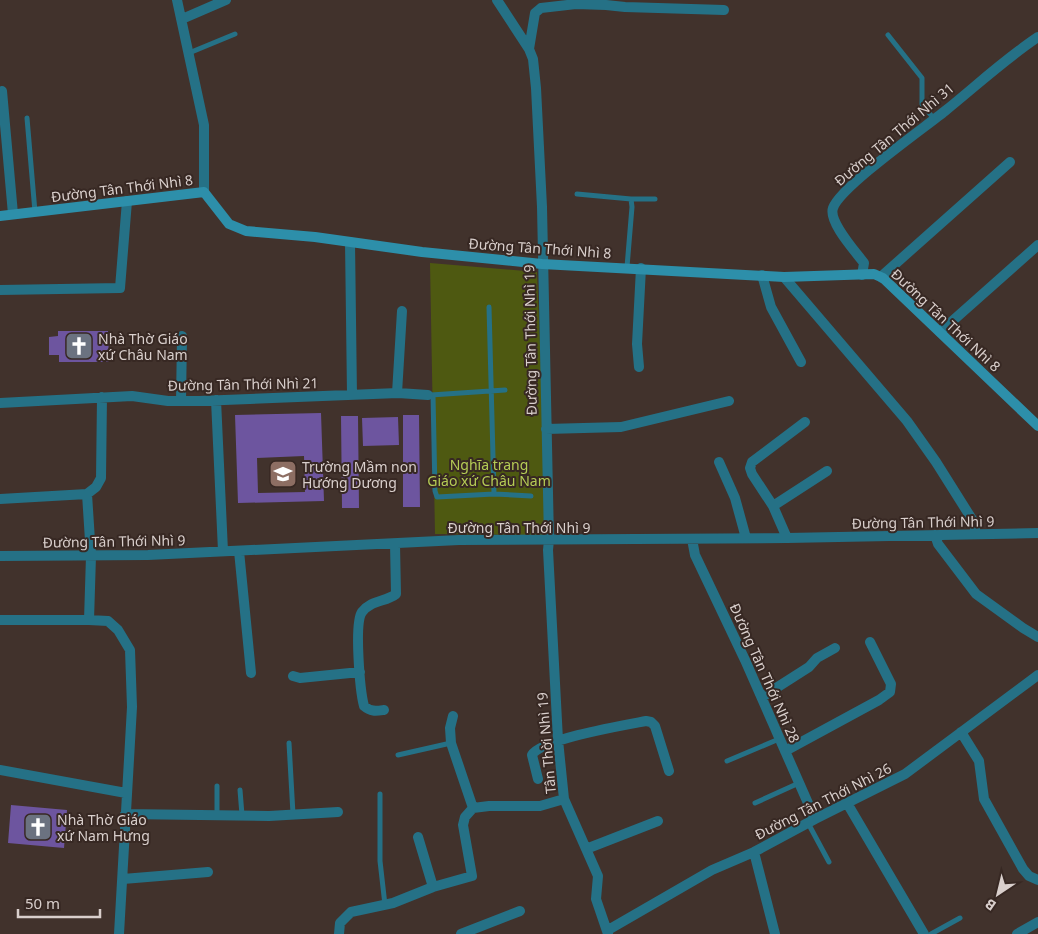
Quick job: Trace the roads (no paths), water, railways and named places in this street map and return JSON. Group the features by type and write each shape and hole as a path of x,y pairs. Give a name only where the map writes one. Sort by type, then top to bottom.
{"street":[{"path":"177,0 204,125 204,192"},
{"path":"182,19 226,0"},
{"name":"Đường Tân Thới Nhì 19","path":"497,0 529,49 532,59 536,98 542,207 549,540"},
{"path":"529,49 535,13 541,8 576,4 625,8 724,10"},
{"name":"Đường Tân Thới Nhì 31","path":"862,275 864,263 836,225 832,215 832,209 837,201 853,184 934,120 993,70 1038,38"},
{"path":"2,91 13,214"},
{"path":"882,278 884,274 1010,162"},
{"name":"Đường Tân Thới Nhì 8","path":"0,216 204,192 233,227 422,252 542,264 762,274 784,277 874,274 882,278 1038,426"},
{"path":"0,290 120,288 127,201"},
{"path":"350,242 352,395"},
{"path":"940,332 1038,245"},
{"path":"639,367 637,344 641,268"},
{"path":"762,274 770,307 801,362"},
{"path":"784,277 907,421 936,462 975,524 975,534"},
{"path":"397,393 402,311"},
{"path":"181,401 182,336"},
{"name":"Đường Tân Thới Nhì 21","path":"0,402 132,396 181,401 397,393 431,395"},
{"path":"0,499 87,494 96,487 101,478 102,397"},
{"path":"216,400 223,551"},
{"path":"546,428 621,426 729,400"},
{"path":"787,538 773,506 750,468 752,462 805,422"},
{"path":"719,462 735,498 746,538"},
{"path":"773,506 828,471"},
{"path":"87,494 91,556 89,620"},
{"name":"Đường Tân Thới Nhì 9","path":"0,556 91,556 239,551 459,540 787,538 1038,533"},
{"path":"935,535 938,544 976,594 1038,637"},
{"name":"Đường Tân Thới Nhì 28","path":"692,539 695,555 762,696 799,783 812,821"},
{"name":"Tân Thời Nhì 19","path":"549,540 558,740 564,799 598,876 596,899 608,932"},
{"path":"384,710 368,710 364,706 358,647 361,613 370,604 391,598 396,594 395,544"},
{"path":"239,551 251,673"},
{"path":"0,620 108,621 118,630 130,650 132,707 119,934"},
{"path":"785,751 879,700 890,692 891,684 870,642"},
{"path":"762,696 809,666 817,658 835,648"},
{"path":"292,676 300,678 360,672"},
{"name":"Đường Tân Thới Nhì 26","path":"608,932 712,870 754,852 904,774 1038,675"},
{"path":"453,716 450,728 451,743 473,808"},
{"path":"538,779 532,755 533,752 558,740 646,721 651,722 655,726 669,771"},
{"path":"961,732 979,761 984,800 1022,869 1029,876 1038,880"},
{"path":"0,770 126,794"},
{"path":"339,934 340,923 351,912 393,903 433,887 472,876 463,825 465,817 473,808 489,806 540,806 564,799"},
{"path":"847,803 924,934"},
{"path":"125,814 242,815 338,812"},
{"path":"586,849 658,821"},
{"path":"418,837 433,887"},
{"path":"754,852 775,934"},
{"path":"122,879 208,872"},
{"path":"461,934 520,911"},
{"path":"1017,934 1038,922"}],"lane":[{"path":"188,53 236,34"},
{"path":"888,35 922,78 922,104 934,120"},
{"path":"27,118 35,212"},
{"path":"576,194 631,199 655,199"},
{"path":"627,267 631,199"},
{"path":"489,307 494,494"},
{"path":"505,390 431,395 435,495 441,497 494,494 532,496"},
{"path":"727,761 780,738"},
{"path":"288,743 293,814"},
{"path":"398,755 451,743"},
{"path":"755,803 799,783"},
{"path":"217,786 217,815"},
{"path":"240,790 242,815"},
{"path":"380,794 380,861 385,905"},
{"path":"812,821 829,862"},
{"path":"931,934 960,918"}],"place":[{"name":"Nhà Thờ Giáo xứ Châu Nam","path":"79,346"},
{"name":"Trường Mầm non Hướng Dương","path":"283,474"},
{"name":"Nhà Thờ Giáo xứ Nam Hưng","path":"38,827"}],"park label":[{"name":"Nghĩa trang Giáo xứ Châu Nam","path":"489,472"}]}
